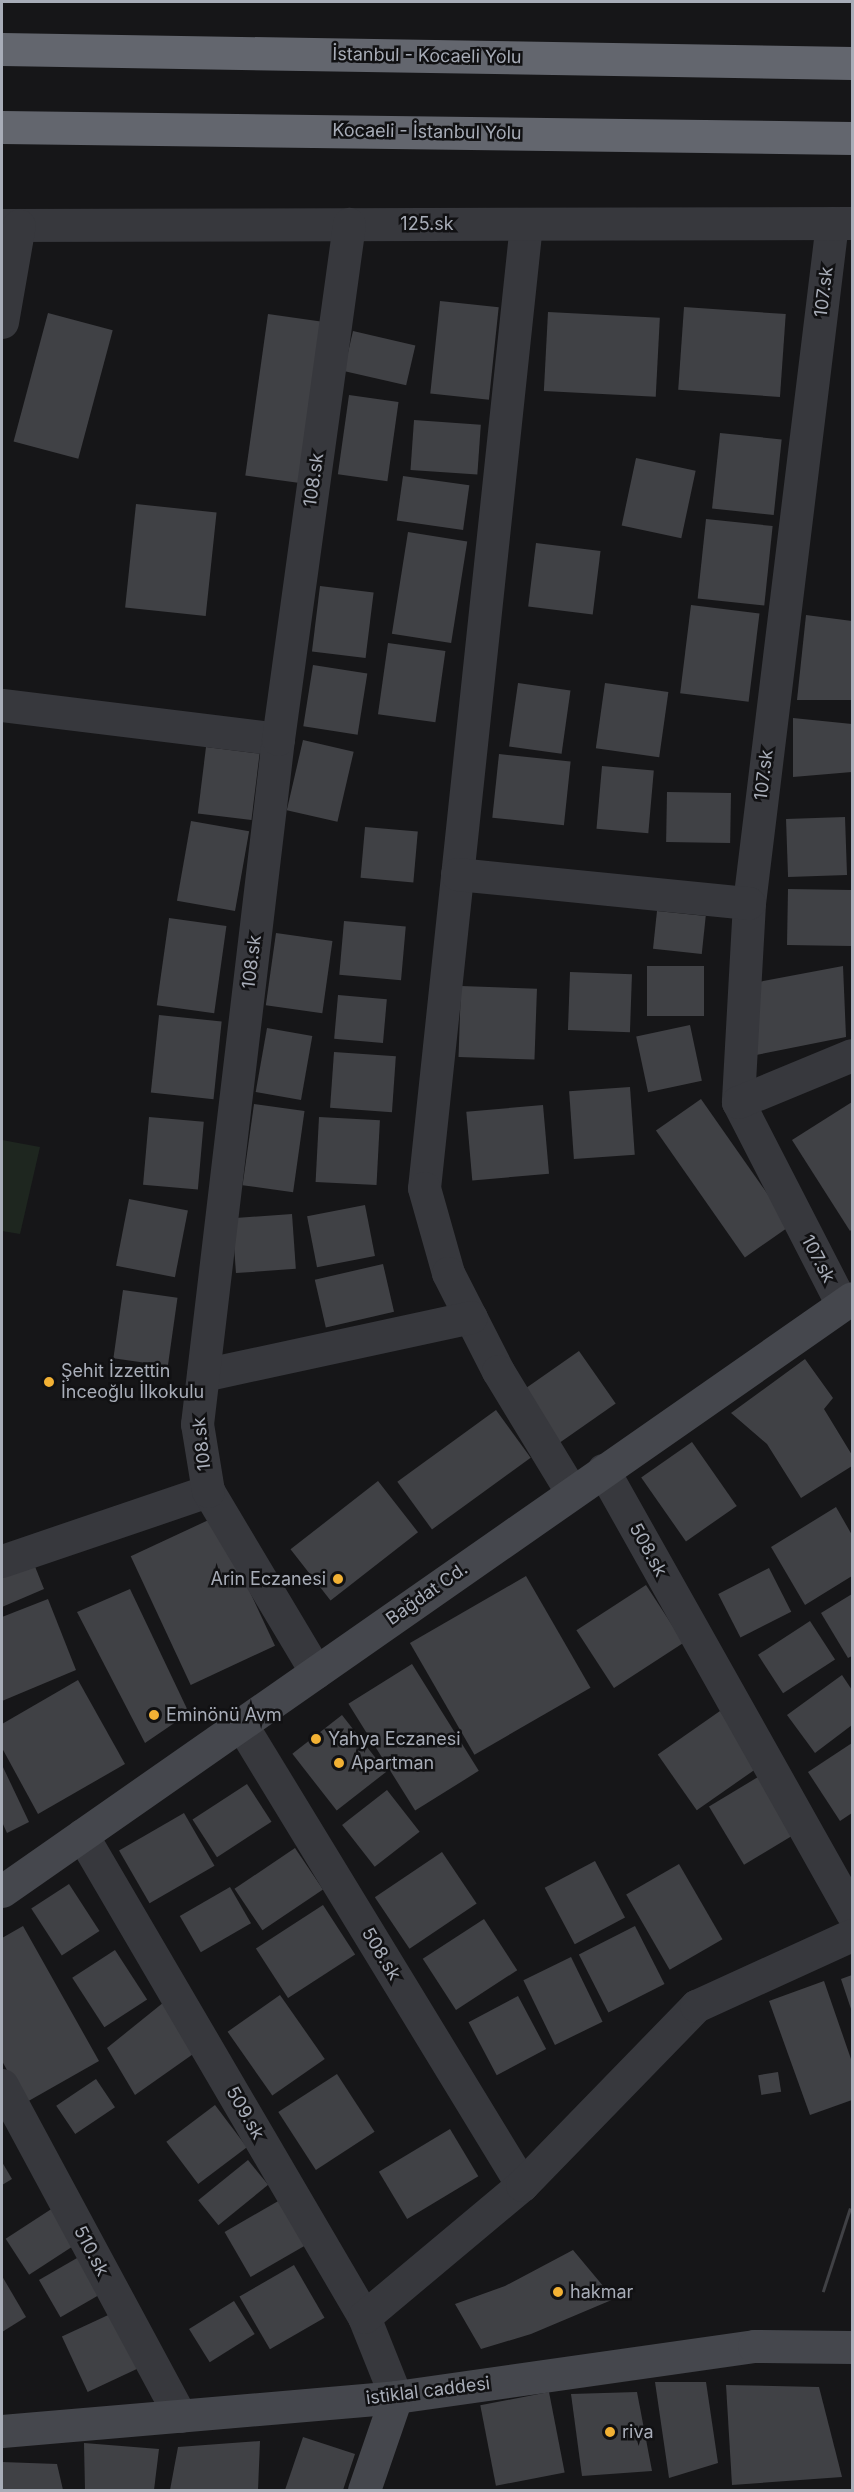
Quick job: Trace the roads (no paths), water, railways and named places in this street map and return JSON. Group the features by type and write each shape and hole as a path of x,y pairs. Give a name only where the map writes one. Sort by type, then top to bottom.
{"highway":[{"name":"İstanbul - Kocaeli Yolu","path":"2,49 852,63"},
{"name":"Kocaeli - İstanbul Yolu","path":"2,127 852,138"}],"main road":[{"name":"Bağdat Cd.","path":"3,1886 82,1835 571,1491 849,1309"},
{"name":"istiklal caddesi","path":"2,2431 396,2397 754,2346 852,2347"},
{"path":"364,2490 396,2397"}],"street":[{"name":"125.sk","path":"10,225 842,223"},
{"name":"107.sk","path":"842,223 748,903 738,1102 849,1309"},
{"name":"108.sk","path":"316,1672 208,1491 197,1424 278,739 349,224"},
{"path":"526,224 424,1188 448,1273 498,1371 571,1491"},
{"path":"2,322 10,225"},
{"path":"2,705 278,739"},
{"path":"457,874 748,903"},
{"path":"738,1102 852,1055"},
{"path":"203,1375 471,1317"},
{"name":"508.sk","path":"603,1470 852,1913"},
{"path":"2,1561 208,1491"},
{"name":"508.sk","path":"241,1724 522,2185"},
{"name":"509.sk","path":"82,1835 364,2317 396,2397"},
{"path":"364,2317 522,2185 696,2006 852,1935"},
{"name":"510.sk","path":"2,2085 180,2416"}],"place":[{"name":"Şehit İzzettin İnceoğlu İlkokulu","path":"49,1382"},
{"name":"Arin Eczanesi","path":"338,1579"},
{"name":"Eminönü Avm","path":"154,1715"},
{"name":"Yahya Eczanesi","path":"316,1739"},
{"name":"Apartman","path":"339,1763"},
{"name":"hakmar","path":"558,2292"},
{"name":"riva","path":"610,2432"}]}
